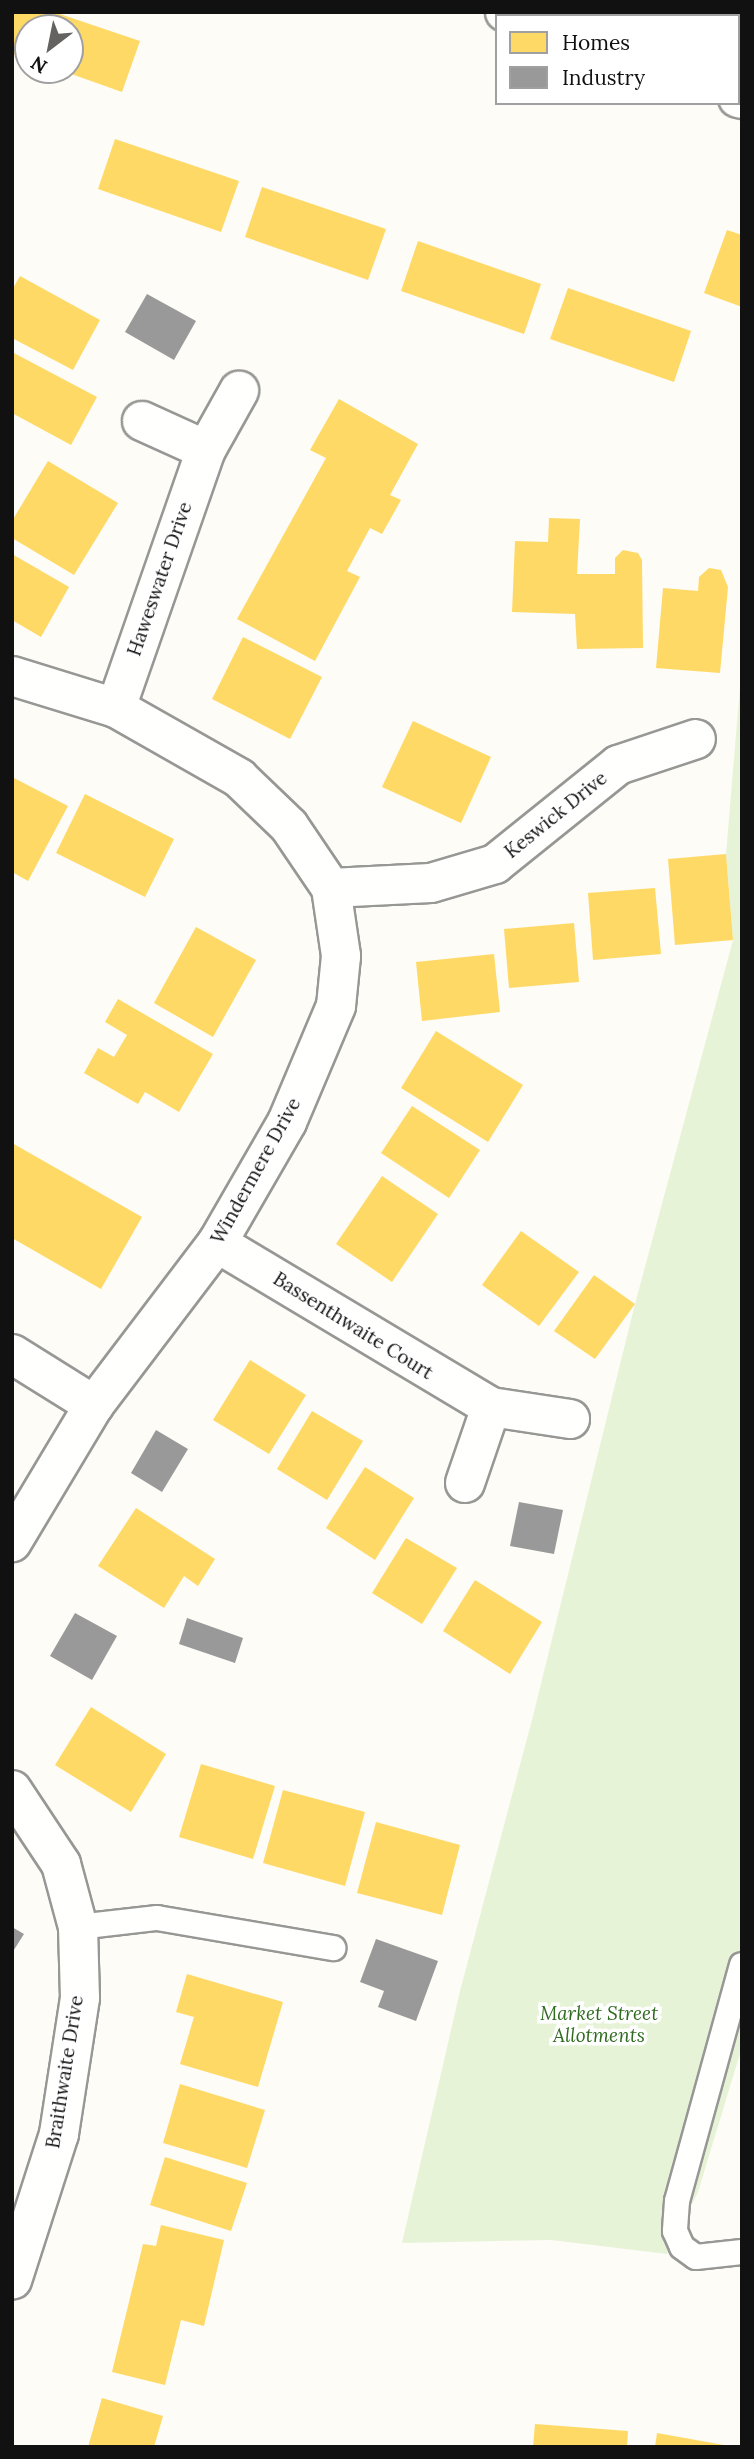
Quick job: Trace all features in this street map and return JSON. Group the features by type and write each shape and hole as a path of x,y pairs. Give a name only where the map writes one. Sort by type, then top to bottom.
{"street":[{"name":"Haweswater Drive","path":"116,708 206,450 239,391"},
{"path":"142,421 206,450"},
{"name":"Windermere Drive","path":"12,676 116,708 239,778 289,826 331,888 341,956 336,1006 287,1122 217,1243 94,1405 12,1542"},
{"name":"Keswick Drive","path":"331,888 431,883 495,864 618,765 696,739"},
{"name":"Bassenthwaite Court","path":"217,1243 491,1407 570,1419"},
{"path":"12,1354 94,1405"},
{"path":"465,1483 491,1407"},
{"name":"Braithwaite Drive","path":"12,1790 61,1864 78,1927 80,1998 59,2134 12,2280"}],"lane":[{"path":"78,1927 157,1918 333,1948"},
{"path":"742,1965 677,2200 675,2231 681,2247 696,2257 742,2252"}],"green space":[{"name":"Market Street Allotments","path":"742,663 742,2047 698,2192 667,2254 551,2240 402,2243 460,1991 533,1716 635,1304 733,940 726,854"}],"building: Homes":[{"path":"12,12 60,14 14,14 12,54"},
{"path":"84,22 140,41 122,92 84,79"},
{"path":"115,139 239,181 221,232 98,189"},
{"path":"262,187 386,229 368,280 245,237"},
{"path":"727,230 742,235 742,307 704,293"},
{"path":"418,241 541,284 524,334 401,291"},
{"path":"20,276 100,320 73,370 12,338 12,290"},
{"path":"568,288 691,331 674,382 550,339"},
{"path":"12,352 97,397 71,445 12,413"},
{"path":"339,399 418,444 390,495 401,500 382,534 370,528 347,571 360,577 315,661 237,619 326,458 310,450"},
{"path":"48,461 118,503 74,575 12,538 12,521"},
{"path":"549,518 580,519 577,574 615,574 615,558 623,550 638,553 642,560 643,648 577,649 575,614 512,612 515,541 548,542"},
{"path":"12,554 69,587 41,637 12,620"},
{"path":"709,568 721,570 728,587 720,673 656,668 663,588 698,591 699,577"},
{"path":"243,637 322,677 290,739 212,699"},
{"path":"413,721 491,757 461,823 382,787"},
{"path":"12,777 68,806 28,881 12,872"},
{"path":"85,794 174,839 145,897 56,853"},
{"path":"726,854 733,940 675,945 668,859"},
{"path":"655,888 661,954 593,960 588,893"},
{"path":"574,923 579,982 509,988 504,929"},
{"path":"196,927 256,960 213,1037 154,1003"},
{"path":"494,954 500,1012 422,1021 416,962"},
{"path":"118,999 213,1054 179,1112 145,1092 138,1104 84,1073 98,1048 114,1057 127,1035 105,1022"},
{"path":"436,1031 523,1085 488,1142 401,1088"},
{"path":"412,1106 480,1150 449,1198 381,1153"},
{"path":"12,1143 142,1217 101,1289 12,1238"},
{"path":"382,1176 438,1214 392,1282 336,1244"},
{"path":"521,1231 579,1272 539,1326 482,1285"},
{"path":"594,1275 635,1304 595,1359 554,1331"},
{"path":"250,1360 306,1395 269,1454 213,1420"},
{"path":"312,1411 363,1441 327,1500 277,1469"},
{"path":"365,1467 414,1498 375,1560 326,1528"},
{"path":"136,1508 215,1559 198,1586 184,1576 164,1608 98,1566"},
{"path":"406,1538 457,1568 422,1624 372,1593"},
{"path":"475,1580 542,1622 510,1674 443,1631"},
{"path":"91,1707 166,1754 131,1812 55,1765"},
{"path":"201,1764 275,1786 253,1859 179,1837"},
{"path":"283,1790 365,1812 345,1886 263,1863"},
{"path":"376,1822 460,1845 442,1915 357,1893"},
{"path":"187,1974 283,2002 258,2087 180,2064 194,2017 176,2012"},
{"path":"180,2084 265,2110 247,2168 163,2143"},
{"path":"165,2157 247,2183 231,2231 150,2205"},
{"path":"161,2225 224,2240 204,2326 181,2320 165,2385 112,2372 143,2244 156,2246"},
{"path":"102,2398 163,2416 154,2447 88,2447"},
{"path":"535,2424 628,2431 627,2447 533,2447"},
{"path":"657,2433 724,2445 724,2447 655,2447"}],"building: Industry":[{"path":"147,294 196,321 174,360 125,332"},
{"path":"156,1430 188,1449 162,1492 131,1473"},
{"path":"519,1502 563,1510 554,1554 510,1546"},
{"path":"75,1613 117,1636 92,1680 50,1656"},
{"path":"187,1618 243,1638 235,1663 179,1644"},
{"path":"12,1927 24,1934 12,1953"},
{"path":"376,1939 438,1961 416,2021 378,2007 384,1991 360,1982"}]}
